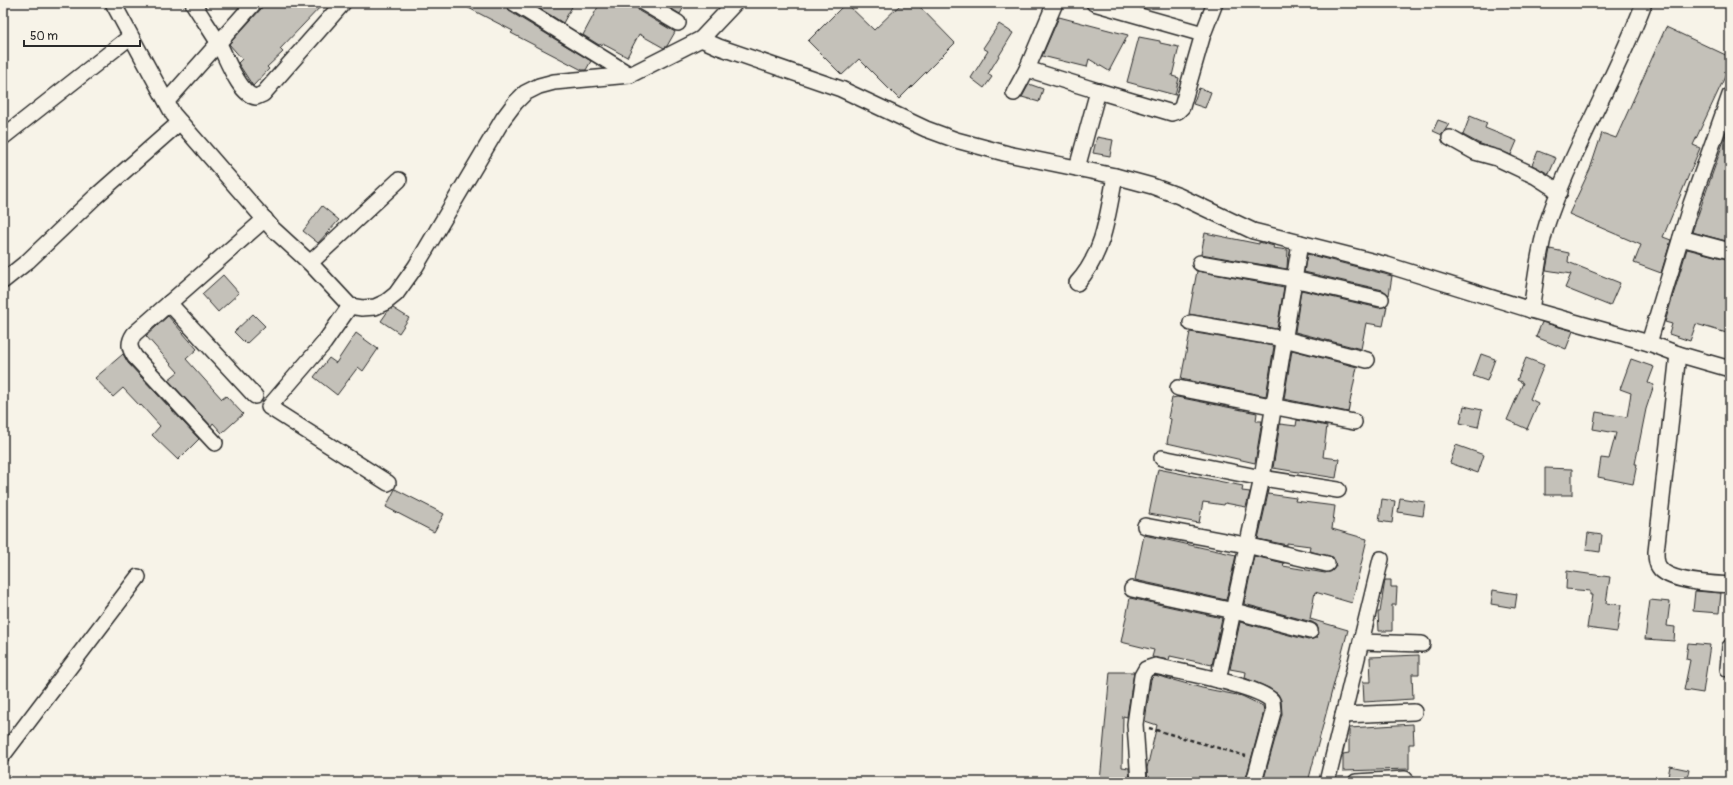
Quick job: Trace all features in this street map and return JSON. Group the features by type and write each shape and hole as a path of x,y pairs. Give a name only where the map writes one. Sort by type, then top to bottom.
{"street":[{"path":"113,3 130,37 173,114 265,219 310,263 350,306 362,308 375,307 386,302 396,294 416,266 503,119 515,103 525,94 539,86 554,82 630,75 701,39 735,3"},
{"path":"192,3 218,43 233,72 248,92 253,96 260,96 342,3"},
{"path":"167,101 254,3"},
{"path":"514,3 630,75"},
{"path":"644,3 678,23"},
{"path":"1014,93 1027,69 1055,3"},
{"path":"1094,3 1203,34"},
{"path":"1027,69 1172,113 1178,111 1182,107 1203,34 1215,3"},
{"path":"1531,310 1538,264 1550,216 1626,47 1644,3"},
{"path":"3,137 130,37"},
{"path":"701,39 719,47 841,89 926,129 956,140 1008,154 1115,176 1179,196 1254,231 1388,265 1531,310 1649,343 1678,354 1730,368"},
{"path":"1077,168 1098,91"},
{"path":"1649,343 1691,204 1730,95"},
{"path":"3,281 28,261 95,197 180,122"},
{"path":"1450,138 1475,152 1497,158 1535,176 1560,192"},
{"path":"1077,283 1086,273 1098,249 1103,234 1115,176"},
{"path":"310,263 399,180"},
{"path":"215,444 130,350 129,341 134,334 168,303 265,219"},
{"path":"1681,238 1730,251"},
{"path":"1218,680 1234,611 1246,545 1262,478 1300,243"},
{"path":"1200,263 1293,279 1381,299"},
{"path":"168,303 256,396"},
{"path":"350,306 324,343 269,407 388,483"},
{"path":"1191,323 1284,339 1367,360"},
{"path":"1678,354 1656,544 1656,563 1662,572 1669,575 1694,581 1730,585"},
{"path":"1178,388 1354,422"},
{"path":"1162,458 1262,478 1338,490"},
{"path":"1145,526 1246,545 1327,564"},
{"path":"1327,782 1381,559"},
{"path":"3,755 138,577"},
{"path":"1132,588 1234,611 1310,631"},
{"path":"1361,642 1422,644"},
{"path":"1728,669 1730,647"},
{"path":"1139,782 1135,724 1142,676 1146,669 1155,666 1218,680 1262,693 1272,702 1273,712 1254,782"},
{"path":"1343,715 1414,712"},
{"path":"1356,782 1405,780"}],"path":[{"path":"1135,724 1259,759"}],"building":[{"path":"263,3 324,3 280,49 283,52 267,67 269,69 253,86 238,63 242,59 229,44 261,9"},
{"path":"459,3 505,3 509,11 591,61 586,70 582,70 511,33 513,31"},
{"path":"531,3 574,3 563,23"},
{"path":"600,3 635,3 639,11 675,32 667,46 664,48 639,34 627,57 603,44 599,45 583,35"},
{"path":"662,3 686,3 680,14"},
{"path":"846,3 874,30 902,3 916,3 955,43 899,99 859,59 842,75 808,41"},
{"path":"1059,17 1128,35 1109,71 1089,59 1087,67 1042,56"},
{"path":"999,24 1013,33 988,74 992,77 984,88 971,78 988,51 983,48"},
{"path":"1666,27 1730,57 1730,66 1693,145 1700,148 1663,237 1671,240 1661,273 1634,263 1641,245 1569,214 1590,169 1602,133 1616,138"},
{"path":"1139,37 1160,41 1160,43 1179,47 1172,76 1179,78 1175,95 1127,82"},
{"path":"1029,84 1043,89 1039,102 1022,97"},
{"path":"1199,88 1211,92 1205,108 1193,104"},
{"path":"1470,116 1487,123 1485,128 1517,141 1511,155 1478,143 1463,135"},
{"path":"1438,120 1449,124 1442,135 1433,131"},
{"path":"1730,123 1730,242 1692,232"},
{"path":"1097,137 1113,140 1110,156 1093,153"},
{"path":"1538,151 1556,158 1549,174 1532,165"},
{"path":"322,206 339,220 318,243 303,231"},
{"path":"1205,233 1259,244 1259,242 1274,246 1273,248 1288,250 1287,269 1201,254"},
{"path":"1550,249 1569,253 1568,262 1620,283 1610,306 1565,288 1571,274 1546,270"},
{"path":"1687,249 1730,260 1730,334 1696,324 1690,341 1669,334 1672,324 1665,322"},
{"path":"1307,254 1392,276 1389,295 1383,290 1304,272"},
{"path":"1197,271 1284,287 1277,329 1189,314"},
{"path":"223,275 239,293 218,312 202,294"},
{"path":"1301,290 1379,308 1387,306 1383,326 1366,323 1361,349 1295,332"},
{"path":"393,308 409,318 399,333 381,321 388,311"},
{"path":"253,314 265,326 246,344 234,332"},
{"path":"168,316 197,349 186,359 222,399 226,396 243,414 222,433 213,423 211,426 168,380 178,372 146,336"},
{"path":"1542,322 1573,331 1566,349 1536,337"},
{"path":"1190,332 1274,346 1266,396 1181,379"},
{"path":"356,333 378,349 363,371 358,367 337,395 314,377 329,358 336,363"},
{"path":"1292,350 1357,367 1348,412 1284,399"},
{"path":"123,354 128,363 199,439 178,460 152,435 160,426 141,405 140,406 123,388 113,397 95,378"},
{"path":"1481,354 1495,359 1487,381 1473,376"},
{"path":"1526,358 1544,365 1530,399 1538,403 1527,429 1507,420 1523,383 1517,380"},
{"path":"1631,359 1654,367 1648,383 1654,385 1646,409 1635,464 1637,464 1633,484 1598,477 1601,458 1609,459 1616,433 1593,429 1596,412 1627,417 1631,393 1620,389"},
{"path":"1177,397 1257,413 1256,421 1262,421 1255,463 1167,443 1171,419 1168,418 1172,398"},
{"path":"1464,406 1482,410 1478,427 1460,423"},
{"path":"1297,420 1327,426 1323,457 1339,459 1336,478 1273,468 1280,424 1296,426"},
{"path":"1456,445 1484,455 1478,473 1450,463"},
{"path":"1545,468 1572,469 1572,495 1545,495"},
{"path":"1158,469 1243,486 1242,491 1250,492 1246,507 1225,503 1224,505 1203,502 1199,523 1149,514"},
{"path":"395,489 444,514 434,532 386,507"},
{"path":"1268,494 1296,498 1295,501 1335,506 1332,529 1367,539 1352,603 1315,592 1310,619 1348,630 1308,782 1263,782 1282,714 1281,700 1278,694 1269,688 1245,678 1246,672 1230,669 1240,622 1308,640 1316,638 1319,633 1317,625 1312,622 1244,604 1254,556 1284,563 1283,566 1325,573 1333,570 1336,566 1333,557 1309,551 1310,546 1287,543 1287,545 1258,539"},
{"path":"1400,498 1425,502 1423,516 1398,512"},
{"path":"1382,499 1395,501 1392,523 1379,521"},
{"path":"1588,533 1602,535 1600,552 1586,550"},
{"path":"1144,535 1236,555 1226,600 1135,580"},
{"path":"1567,571 1610,577 1606,603 1621,605 1617,632 1587,628 1592,595 1590,595 1590,591 1566,589"},
{"path":"1385,580 1391,580 1391,587 1397,587 1396,605 1392,605 1392,631 1379,631 1378,612 1380,612"},
{"path":"1493,590 1517,594 1515,608 1491,604"},
{"path":"1695,591 1721,593 1719,613 1693,611"},
{"path":"1130,598 1222,618 1212,665 1170,656 1169,660 1152,657 1154,650 1121,642"},
{"path":"1650,600 1670,602 1667,626 1675,627 1674,641 1645,639"},
{"path":"1688,643 1710,645 1703,693 1684,690 1690,660 1686,659"},
{"path":"1419,655 1419,674 1412,674 1413,699 1364,702 1363,682 1371,682 1370,657"},
{"path":"1110,672 1134,672 1127,717 1123,716 1122,767 1129,768 1130,782 1100,782"},
{"path":"1155,675 1202,688 1242,696 1263,706 1264,711 1245,782 1219,780 1219,782 1148,782 1147,768 1157,725 1145,721 1151,679"},
{"path":"1413,724 1414,744 1409,744 1409,769 1343,771 1343,754 1349,753 1349,728"},
{"path":"1670,766 1689,770 1686,782 1667,782"}]}
